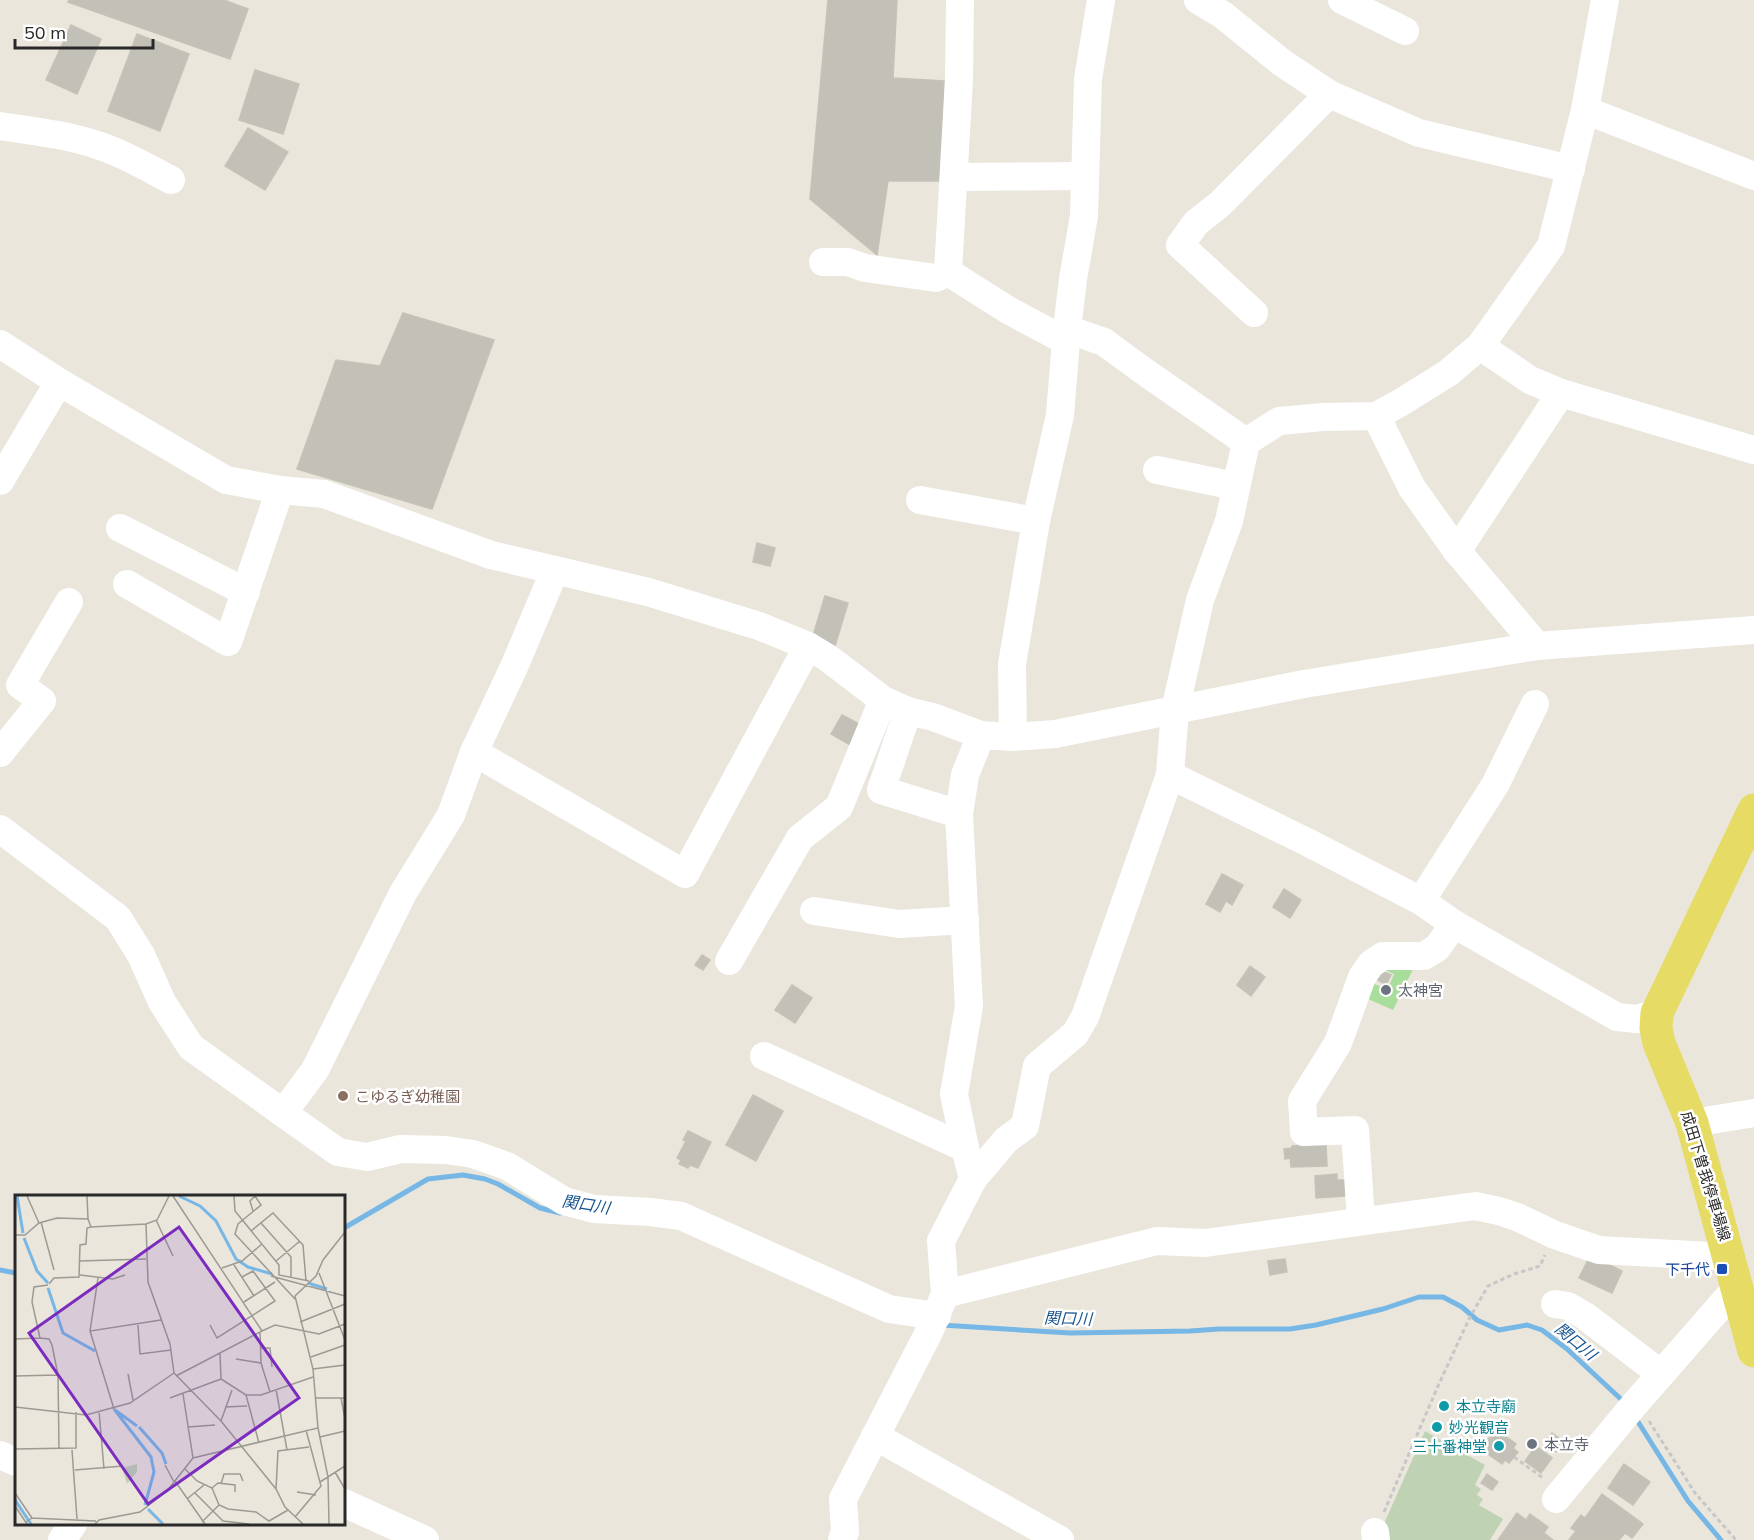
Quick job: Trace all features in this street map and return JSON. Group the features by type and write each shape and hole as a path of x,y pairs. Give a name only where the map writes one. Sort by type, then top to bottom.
{"main road":[{"name":"成田下曽我停車場線","path":"1754,810 1657,1013 1656,1028 1659,1043 1692,1123 1741,1277 1754,1351"}],"street":[{"path":"948,272 959,80 960,0"},
{"path":"1013,737 1012,664 1036,521 1060,415 1073,279 1084,216 1088,79 1101,0"},
{"path":"1198,0 1229,8 1281,62 1329,94 1419,133 1571,169"},
{"path":"1342,0 1405,31"},
{"path":"842,1540 845,1533 843,1499 937,1314 940,1242 973,1179 1006,1140 1025,1126 1037,1066 1075,1034 1085,1017 1170,775 1174,710 1200,600 1229,521 1246,442 1279,421 1376,416 1448,373 1480,346 1551,246 1585,110 1605,0"},
{"path":"1254,313 1180,245 1196,223 1220,204 1329,94"},
{"path":"1585,110 1754,176"},
{"path":"0,126 63,135 101,146 171,180"},
{"path":"954,177 1085,176"},
{"path":"823,262 848,262 866,268 936,278 948,272"},
{"path":"948,272 1008,310 1067,335 1104,342 1246,442"},
{"path":"0,344 59,382 226,480 280,490 324,494 491,555 659,596 759,626 808,646 895,705 981,735 1013,737 1055,734 1304,684 1537,646 1754,630"},
{"path":"1480,346 1530,380 1561,393 1754,450"},
{"path":"0,481 59,382"},
{"path":"1457,551 1561,393"},
{"path":"1376,416 1412,488 1457,551 1537,646"},
{"path":"1157,470 1235,486"},
{"path":"127,584 228,642 280,490"},
{"path":"920,500 1036,521"},
{"path":"120,528 246,592"},
{"path":"283,1113 315,1070 403,893 451,815 474,752 514,667 555,570"},
{"path":"0,753 42,701 20,686 69,602"},
{"path":"474,752 686,874 808,646"},
{"path":"1421,901 1495,785 1535,704"},
{"path":"895,705 881,790 959,814"},
{"path":"729,961 800,838 839,807 895,705"},
{"path":"973,1179 954,1094 969,1006 959,814 965,775 981,735"},
{"path":"1170,775 1421,901 1454,924 1617,1017 1637,1019 1657,1013"},
{"path":"0,829 118,918 141,955 162,1002 190,1047 338,1152 367,1157 401,1149 446,1150 473,1154 507,1166 564,1200 594,1209 681,1216 889,1309 937,1314 1157,1241 1205,1244 1360,1217 1475,1206 1517,1217 1563,1238 1599,1250 1741,1277 1661,1374 1623,1413 1558,1495"},
{"path":"814,911 900,924 965,920"},
{"path":"1360,1217 1355,1130 1304,1132 1302,1101 1338,1043 1362,977 1371,964 1383,956 1424,956 1437,948 1454,924"},
{"path":"764,1056 965,1148"},
{"path":"1692,1123 1754,1113"},
{"path":"1555,1304 1568,1306 1585,1316 1661,1374"},
{"path":"875,1436 1060,1540"},
{"path":"0,1455 15,1462"},
{"path":"345,1503 425,1540"},
{"path":"62,1540 72,1525"}],"path":[{"path":"1376,1536 1438,1386 1469,1319 1488,1286 1514,1274 1540,1266 1563,1238"},
{"path":"1623,1413 1736,1540"},
{"path":"1514,1457 1558,1495"}],"green space":[{"path":"1415,965 1393,1010 1368,999 1374,984 1388,989 1394,974 1380,968"},
{"path":"1425,1431 1485,1465 1475,1485 1481,1489 1477,1495 1483,1499 1479,1505 1503,1519 1490,1540 1385,1540 1383,1526"}],"building":[{"path":"69,0 224,0 248,9 230,59 68,2"},
{"path":"828,0 897,0 893,78 944,81 940,181 888,181 877,255 810,199"},
{"path":"71,25 101,39 77,94 46,80"},
{"path":"137,34 189,54 160,131 108,111"},
{"path":"255,70 299,84 283,134 239,120"},
{"path":"248,128 288,152 265,190 225,166"},
{"path":"403,313 494,340 432,509 297,469 336,360 380,366"},
{"path":"757,543 775,548 770,566 753,562"},
{"path":"825,596 848,603 835,646 812,639"},
{"path":"842,715 863,726 852,746 831,734"},
{"path":"1222,874 1243,885 1232,905 1226,901 1220,912 1206,904"},
{"path":"1284,889 1301,900 1290,918 1273,907"},
{"path":"702,955 710,960 703,970 695,965"},
{"path":"1250,966 1265,977 1251,996 1237,985"},
{"name":"太神宮","path":"1379,970 1391,975 1386,985 1376,979"},
{"path":"792,985 812,998 795,1023 775,1010"},
{"path":"753,1095 783,1111 756,1161 726,1145"},
{"path":"688,1131 711,1142 698,1168 690,1165 688,1168 679,1164 681,1160 677,1158 686,1141 683,1140"},
{"path":"1326,1144 1327,1166 1291,1167 1290,1158 1285,1159 1284,1149 1292,1148 1292,1146"},
{"path":"1337,1174 1337,1180 1344,1180 1345,1196 1316,1198 1315,1176"},
{"path":"1589,1258 1622,1271 1612,1293 1579,1278"},
{"path":"1285,1259 1287,1272 1270,1275 1268,1261"},
{"name":"三十番神堂","path":"1496,1429 1516,1444 1513,1448 1518,1452 1509,1463 1505,1460 1502,1464 1481,1449"},
{"path":"1552,1433 1564,1442 1556,1452 1545,1442"},
{"path":"1536,1446 1552,1458 1541,1473 1525,1461"},
{"path":"1624,1464 1650,1482 1633,1505 1608,1488"},
{"path":"1487,1474 1498,1482 1492,1490 1481,1483"},
{"path":"1602,1494 1643,1524 1632,1538 1625,1533 1619,1540 1569,1540 1576,1531 1571,1528 1581,1515 1585,1518"},
{"path":"1517,1513 1526,1520 1530,1514 1548,1527 1544,1533 1553,1540 1498,1540"}],"waterway":[{"name":"関口川","path":"345,1227 428,1179 463,1175 498,1184 540,1208 560,1213"},
{"name":"関口川","path":"0,1270 15,1273"},
{"name":"関口川","path":"941,1325 1070,1333 1290,1329 1383,1309 1419,1297 1443,1297 1462,1307 1477,1320 1499,1330 1527,1325 1542,1330 1567,1349 1624,1402"},
{"name":"関口川","path":"1635,1417 1688,1501 1721,1540"}],"place":[{"name":"太神宮","path":"1386,990"},
{"name":"こゆるぎ幼稚園","path":"343,1096"},
{"name":"下千代","path":"1722,1269"},
{"name":"本立寺廟","path":"1444,1406"},
{"name":"妙光観音","path":"1437,1427"},
{"name":"本立寺","path":"1532,1444"},
{"name":"三十番神堂","path":"1499,1446"}]}
